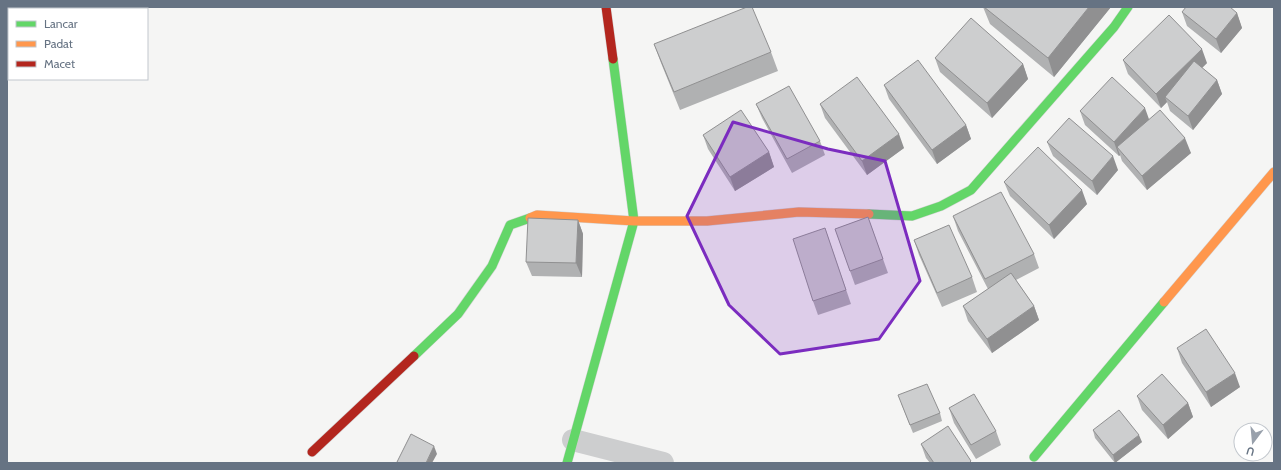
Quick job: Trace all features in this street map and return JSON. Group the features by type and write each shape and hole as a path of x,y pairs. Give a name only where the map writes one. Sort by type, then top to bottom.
{"street":[{"path":"567,463 634,221 606,7"},
{"path":"312,452 458,314 492,266 510,225 537,215 634,221 707,220 799,212 912,216 941,206 971,190 1114,27 1128,7"},
{"path":"1034,457 1274,172"},
{"path":"573,440 663,463"}],"highlighted area":[{"path":"733,122 828,149 885,161 920,281 879,339 780,354 729,305 687,216"}],"building":[{"path":"747,7 752,7 771,52 674,92 654,44"},
{"path":"984,7 1089,7 1048,58"},
{"path":"1186,7 1230,7 1237,13 1216,39 1182,12"},
{"path":"1169,15 1202,49 1156,94 1123,60"},
{"path":"971,18 1023,64 987,103 935,58"},
{"path":"918,60 966,125 932,150 884,85"},
{"path":"1194,61 1217,80 1188,116 1165,97"},
{"path":"857,77 899,134 862,161 820,104"},
{"path":"1112,77 1145,108 1114,142 1080,111"},
{"path":"789,86 820,141 787,159 756,104"},
{"path":"741,110 769,152 730,177 703,135"},
{"path":"1160,110 1185,138 1142,176 1117,147"},
{"path":"1069,118 1113,156 1092,181 1047,142"},
{"path":"1038,147 1082,190 1049,225 1004,182"},
{"path":"1001,192 1034,254 985,279 953,216"},
{"path":"868,217 883,259 850,271 835,229"},
{"path":"528,218 578,220 576,263 526,262"},
{"path":"949,225 972,277 937,293 914,240"},
{"path":"825,228 846,290 813,301 793,239"},
{"path":"1011,273 1034,306 987,339 963,306"},
{"path":"1206,329 1235,373 1206,392 1177,348"},
{"path":"1162,374 1188,403 1163,425 1137,396"},
{"path":"927,384 940,413 910,425 898,395"},
{"path":"974,394 996,431 971,445 949,408"},
{"path":"1119,410 1139,435 1113,455 1093,430"},
{"path":"948,426 971,461 969,463 934,463 921,444"},
{"path":"411,434 434,446 426,463 397,462"}],"traffic: fast":[{"path":"869,214 912,216 941,206 971,190 1114,27 1128,7"},
{"path":"567,463 634,221 613,59"},
{"path":"414,356 458,314 492,266 510,225 530,218"},
{"path":"1034,457 1164,302"}],"traffic: slow":[{"path":"1164,302 1274,172"},
{"path":"530,218 537,215 634,221 707,221 799,212 869,214"}],"traffic: jam":[{"path":"606,7 613,59"},
{"path":"312,452 414,356"}]}
